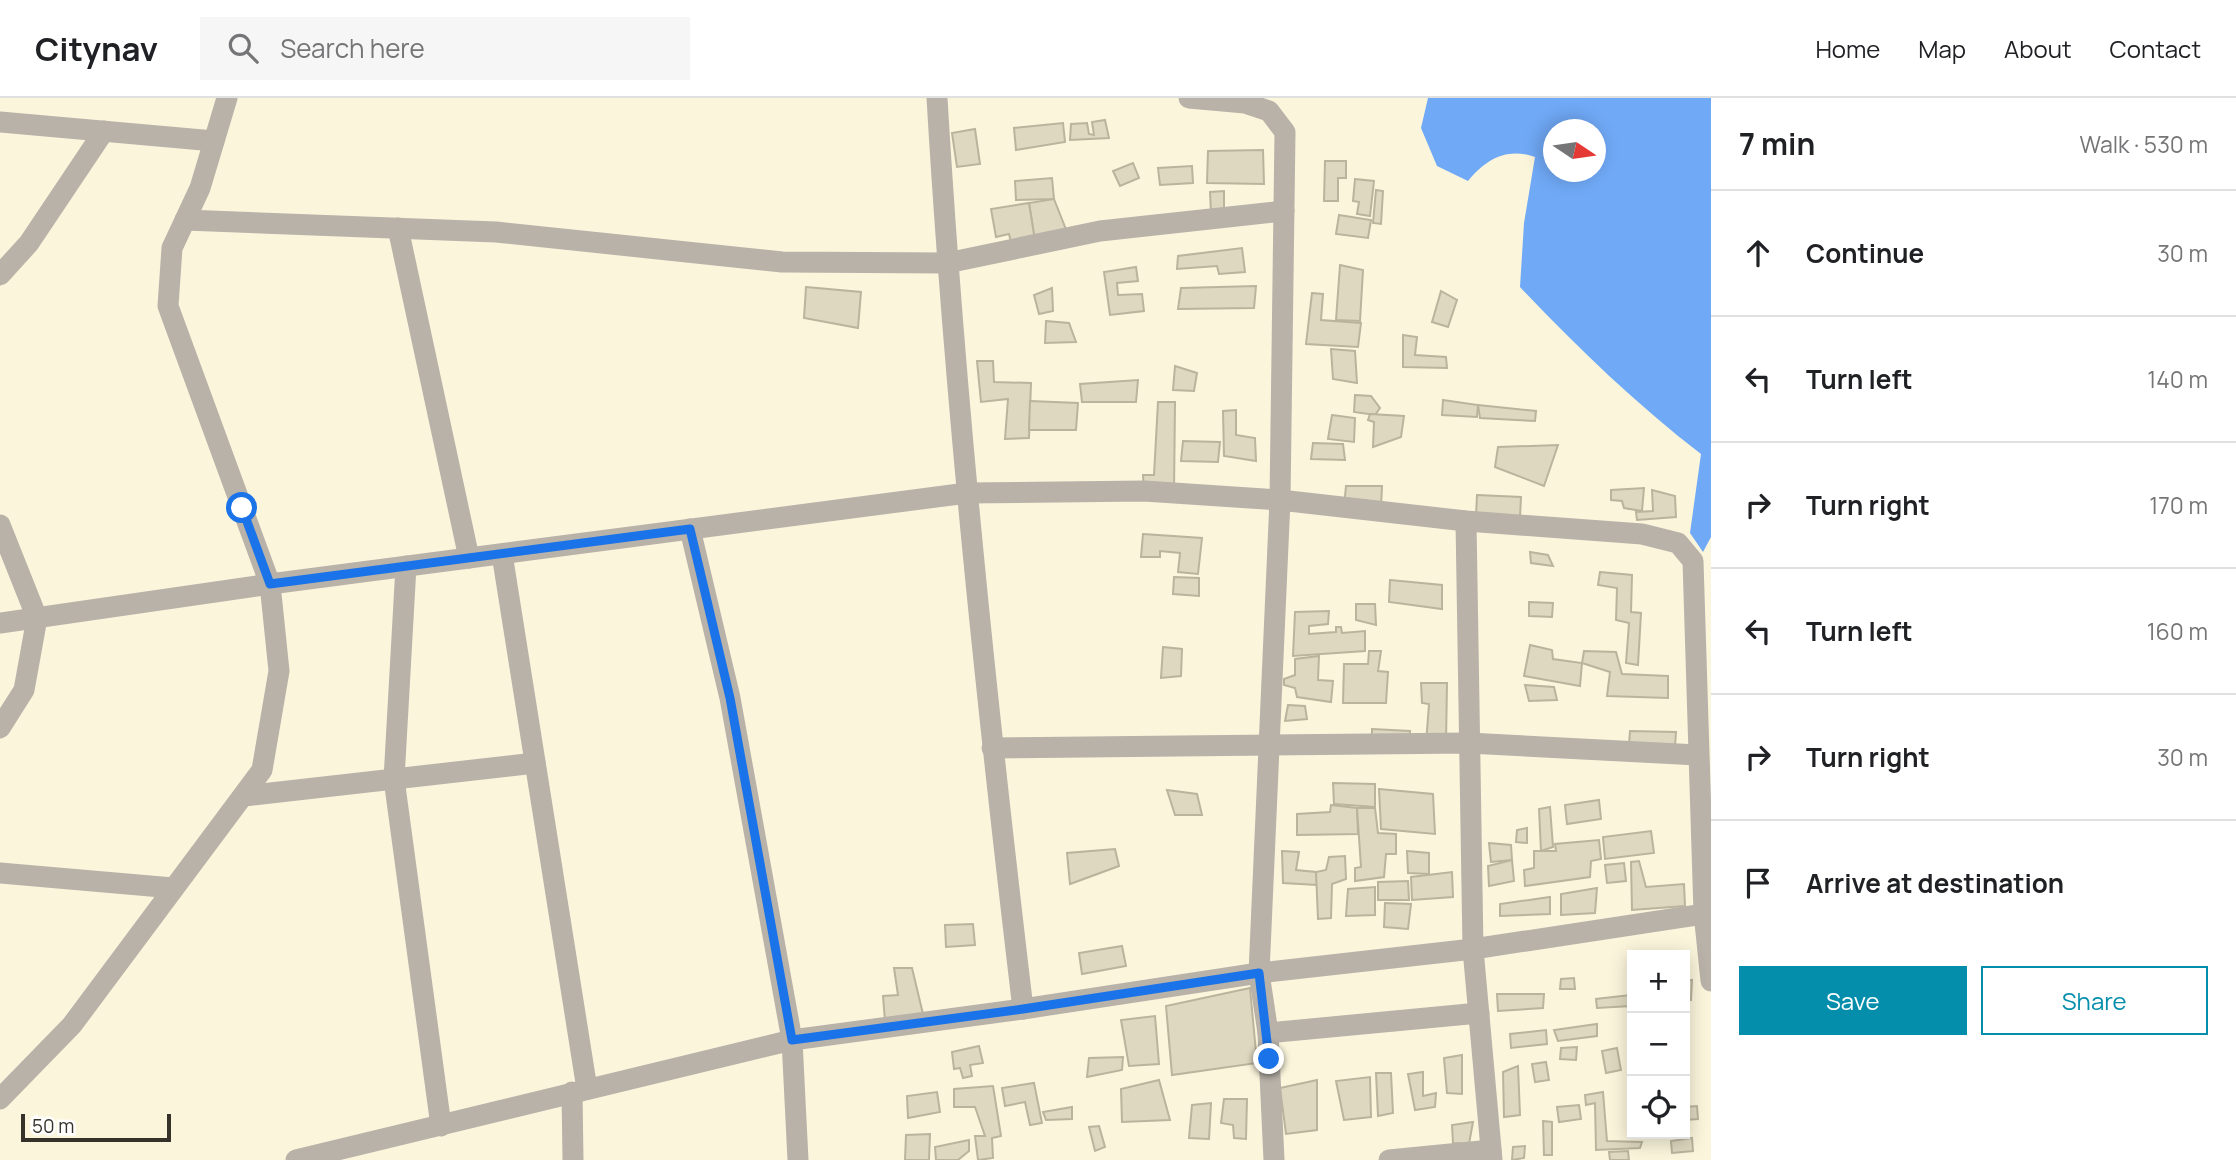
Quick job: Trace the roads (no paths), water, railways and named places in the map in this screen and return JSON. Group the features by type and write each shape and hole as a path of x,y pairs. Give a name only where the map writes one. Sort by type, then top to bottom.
{"street":[{"path":"0,1099 72,1026 262,770 279,671 270,584 168,306 172,248 200,188 227,98"},
{"path":"937,98 947,263 967,493 992,748 1023,1009"},
{"path":"1189,98 1245,103 1269,111 1284,132 1280,500 1259,973 1268,1034 1274,1160"},
{"path":"0,122 214,141"},
{"path":"0,275 29,243 104,131"},
{"path":"185,220 496,232 782,262 947,263 1100,231 1284,211"},
{"path":"398,228 469,558"},
{"path":"0,623 270,584 967,493 1122,490 1280,500 1466,521 1642,534 1678,542 1693,561 1698,755 1711,981"},
{"path":"1388,1160 1491,1155 1473,949 1466,521"},
{"path":"0,525 37,618 24,690 0,729"},
{"path":"690,529 730,698 792,1040 797,1160"},
{"path":"502,554 535,763 580,1091 573,1160"},
{"path":"406,566 394,779 441,1126"},
{"path":"992,748 1468,743 1698,755"},
{"path":"244,796 535,763"},
{"path":"0,873 173,888"},
{"path":"296,1160 792,1040 1023,1009 1259,973 1473,949 1707,913"},
{"path":"1268,1034 1479,1013"}],"water":[{"path":"1428,98 1711,98 1711,537 1703,552 1690,533 1701,454 1607,374 1520,287 1524,223 1535,157 1506,154 1490,161 1468,181 1437,166 1421,128"}]}
